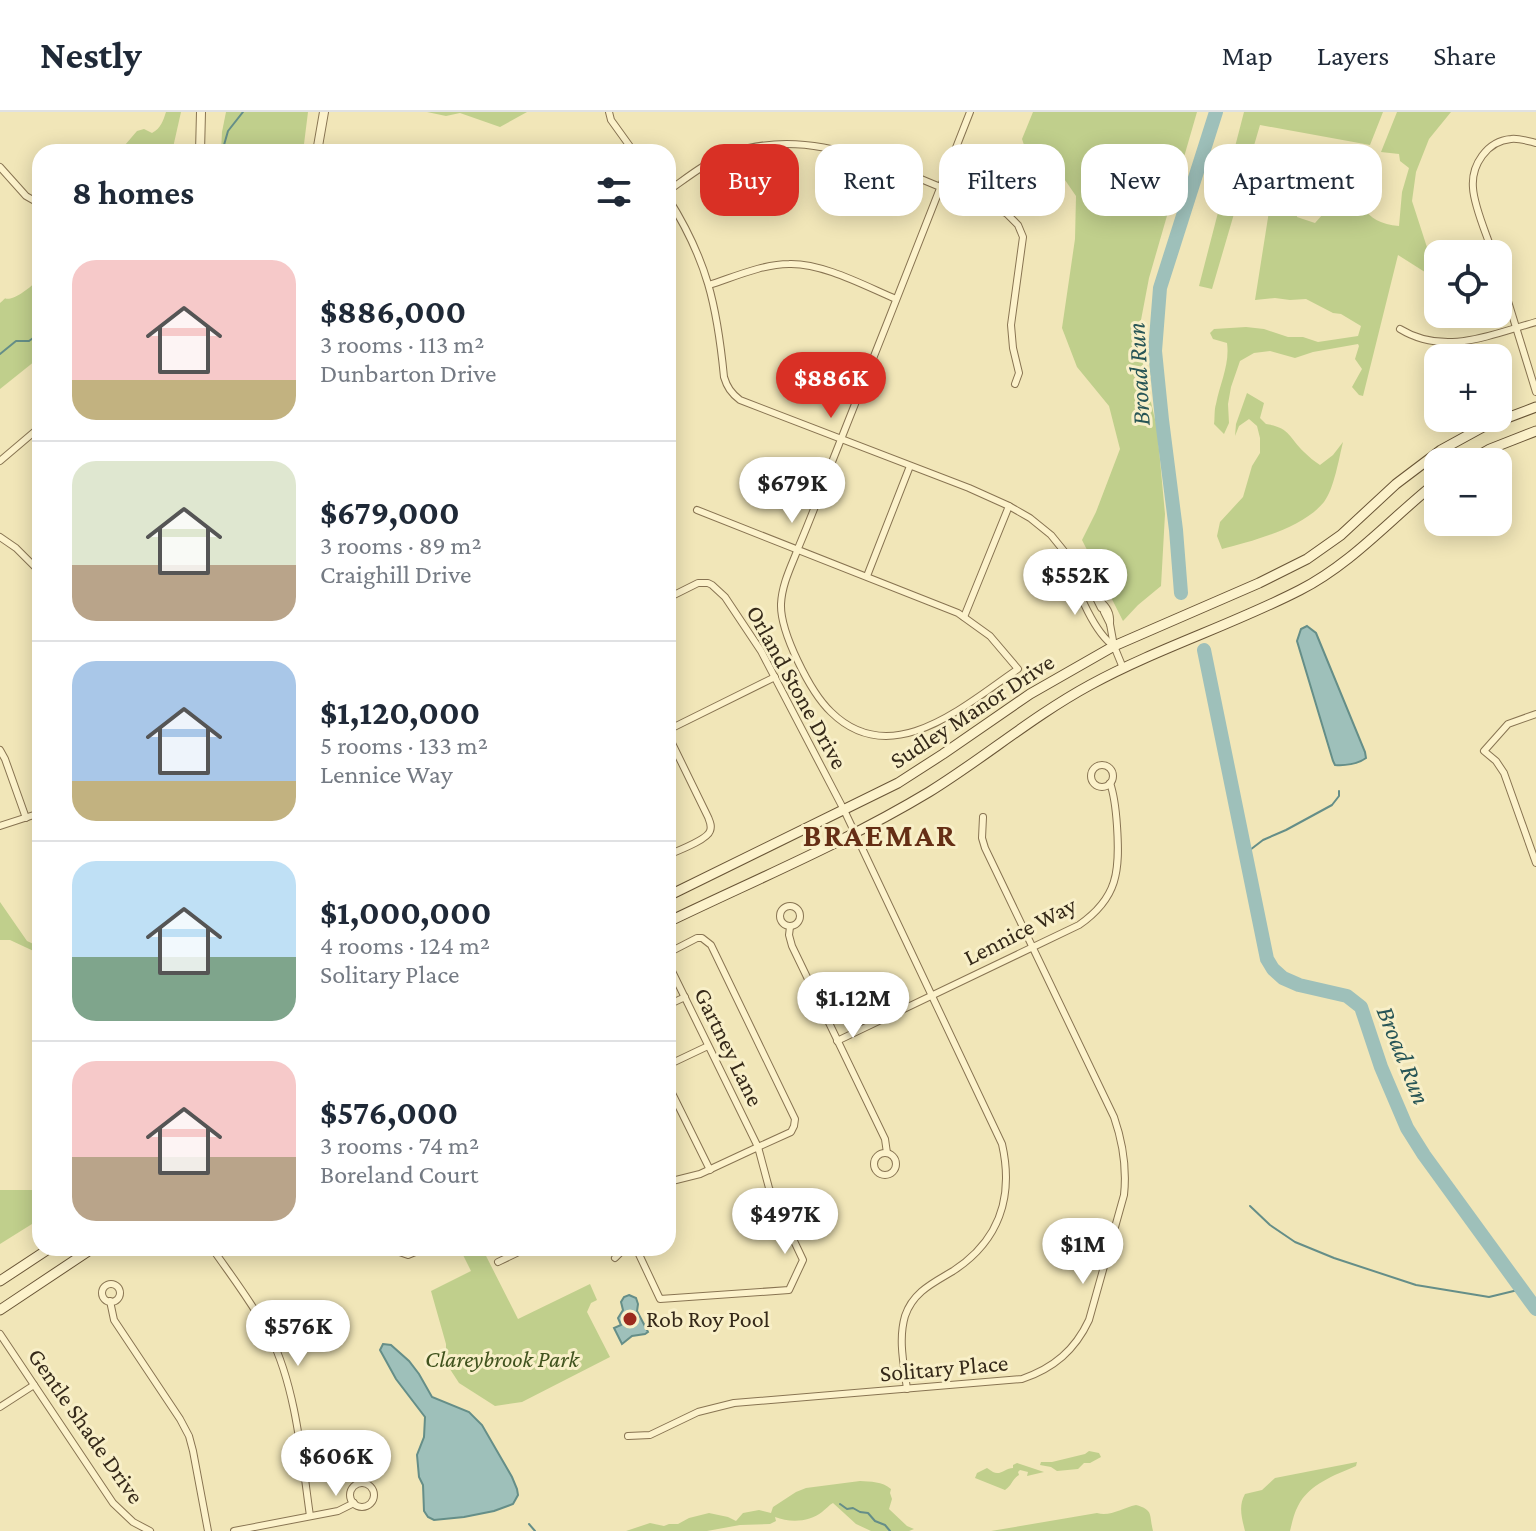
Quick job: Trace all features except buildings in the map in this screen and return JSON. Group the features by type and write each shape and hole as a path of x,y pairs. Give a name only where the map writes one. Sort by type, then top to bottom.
{"main road":[{"name":"Sudley Manor Drive","path":"676,892 898,783 1030,694 1114,646 1307,559 1341,535 1396,484 1441,450 1483,427 1536,407"},
{"path":"1493,448 1536,431"},
{"name":"Sudley Manor Drive","path":"676,918 855,832 927,793 1059,703 1123,668 1300,590 1363,547 1424,492"},
{"path":"0,1281 38,1256"},
{"path":"0,1310 81,1256"}],"street":[{"path":"200,144 201,112"},
{"path":"318,144 324,112"},
{"path":"609,112 611,120 628,144"},
{"path":"957,144 970,112"},
{"path":"1489,240 1474,194 1473,179 1477,165 1487,150 1501,141 1513,139 1536,143"},
{"path":"676,185 728,154 753,147 795,144 853,153 939,187"},
{"path":"0,167 32,199"},
{"path":"697,510 798,549 867,576 964,617 990,636 1018,669 921,731 897,736 873,734 849,725 829,710 786,635 782,620 783,591 798,549 939,190"},
{"path":"676,212 691,239 709,285 724,377 733,395 969,488 1030,518 1051,535 1096,597 1110,624 1123,668"},
{"path":"1010,216 1021,231 1023,244 1011,325 1019,373 1015,384"},
{"path":"709,285 763,268 788,264 819,268 896,299"},
{"path":"1512,314 1536,392"},
{"path":"1400,329 1419,339 1441,343 1466,341 1536,322"},
{"path":"0,461 32,433"},
{"path":"867,576 910,466"},
{"path":"964,617 1009,506"},
{"path":"0,537 32,564"},
{"path":"1075,570 1075,581 1100,635 1114,646"},
{"name":"Orland Stone Drive","path":"676,594 698,583 708,583 725,597 746,626 855,832 996,1130 1005,1158 1005,1199 997,1224 983,1245 962,1265 925,1288 909,1307 901,1341 907,1389"},
{"path":"1096,597 1106,606 1111,616 1110,624"},
{"path":"676,728 775,677"},
{"path":"1536,714 1508,724 1484,751 1504,773 1536,863"},
{"path":"676,749 711,827 703,838 676,851"},
{"path":"0,750 26,818"},
{"name":"Lennice Way","path":"837,1041 1033,948 1090,917 1111,891 1119,855 1115,798 1110,783"},
{"path":"0,826 32,816"},
{"name":"Solitary Place","path":"628,1436 650,1435 698,1412 723,1405 1011,1381 1035,1374 1057,1362 1076,1343 1089,1320 1120,1216 1126,1163 1114,1117 985,848 983,817"},
{"path":"790,927 792,946 885,1139 887,1153"},
{"path":"676,949 697,938 711,945 795,1119 791,1132 710,1170 676,1180"},
{"name":"Gartney Lane","path":"640,1256 660,1299 789,1290 803,1260 769,1188 758,1147 676,979"},
{"path":"676,1001 685,997"},
{"path":"676,1061 708,1046"},
{"path":"676,1101 710,1170"},
{"path":"217,1256 258,1316 280,1360 296,1429 310,1516"},
{"path":"498,1262 510,1256"},
{"path":"110,1301 114,1320 189,1436 208,1531"},
{"name":"Gentle Shade Drive","path":"0,1334 113,1503 133,1522 150,1531"},
{"path":"0,1407 34,1385"},
{"path":"234,1531 338,1511 354,1503"}],"green space":[{"path":"166,112 181,112 174,144 126,144 137,131 144,129 152,133 161,124"},
{"path":"226,112 308,112 304,144 221,144"},
{"path":"427,112 527,112 500,127 460,113 446,116"},
{"path":"1033,112 1197,112 1188,144 1081,144 1081,216 1167,216 1141,320 1143,368 1157,428 1165,514 1161,586 1123,621 1082,540 1120,449 1109,406 1077,367 1062,328 1075,239 1076,196 1065,180 1065,144 1024,144 1022,139"},
{"path":"1244,112 1383,112 1370,144 1260,125 1254,144 1236,144"},
{"path":"1397,112 1451,112 1429,139 1416,172 1412,201 1425,240 1424,271 1398,255 1363,396 1352,387 1362,369 1355,359 1358,344 1295,358 1270,351 1254,353 1240,361 1231,387 1229,423 1224,434 1214,424 1227,343 1213,339 1210,333 1214,329 1264,329 1318,342 1358,336 1361,326 1306,299 1255,300 1268,216 1297,216 1315,223 1321,216 1371,216 1399,226 1402,192 1409,168 1400,161 1399,154 1382,152"},
{"path":"1217,216 1233,216 1212,289 1199,286"},
{"path":"32,285 32,363 0,389 0,303"},
{"path":"1247,393 1264,403 1260,418 1266,424 1284,430 1320,465 1343,442 1331,489 1315,511 1277,532 1222,549 1217,536 1220,522 1243,497 1252,466 1260,453 1257,426 1249,419 1239,426 1235,436"},
{"path":"0,902 27,941 32,943 32,950 10,940 0,940"},
{"path":"0,1190 32,1190 32,1224 0,1244"},
{"name":"Clareybrook Park","path":"464,1256 486,1256 518,1319 590,1284 597,1300 591,1303 587,1312 610,1357 522,1402 495,1406 459,1383 446,1363 446,1344 431,1291 471,1271"},
{"path":"1089,1451 1099,1453 1101,1457 1084,1463 1078,1469 1057,1471 1040,1465 1041,1462 1052,1462"},
{"path":"1357,1462 1356,1466 1323,1481 1303,1498 1290,1531 1245,1531 1241,1508 1245,1494 1262,1490 1275,1478"},
{"path":"1017,1463 1044,1472 1027,1476 1028,1472 1020,1470 1005,1490 975,1478 977,1473 987,1468 998,1473 1013,1468"},
{"path":"860,1481 888,1486 892,1499 889,1509 914,1529 871,1531 856,1524 833,1503 812,1518 800,1520 775,1517 776,1521 770,1524 707,1531 626,1531 650,1523 664,1526 678,1524 709,1513 736,1521 743,1513 759,1510 771,1513 773,1507 806,1488"},
{"path":"1136,1505 1148,1511 1153,1531 991,1531 1111,1513"}],"water":[{"path":"1307,626 1316,633 1365,752 1366,758 1359,762 1335,765 1333,761 1297,641 1301,629"},
{"name":"Rob Roy Pool","path":"629,1295 636,1298 637,1311 648,1332 632,1336 622,1344 614,1328 621,1325 618,1318 623,1310 621,1302"},
{"path":"383,1344 391,1345 409,1361 432,1397 469,1412 482,1425 517,1489 518,1495 513,1504 464,1517 434,1520 428,1517 424,1511 417,1455 424,1437 425,1417 396,1379 380,1350"}],"waterway":[{"path":"224,144 228,131 243,112"},
{"name":"Broad Run","path":"1181,593 1155,351 1160,288 1216,112"},
{"path":"0,354 16,341 32,339"},
{"name":"Broad Run","path":"1204,650 1267,959 1283,978 1299,985 1347,996 1361,1007 1381,1067 1407,1128 1536,1309"},
{"path":"1246,853 1263,840 1332,805 1339,791"},
{"path":"1250,1206 1295,1242 1416,1285 1489,1297 1522,1289"},
{"path":"840,1504 847,1509 868,1513 890,1531"},
{"path":"529,1524 535,1531"}],"place":[{"name":"Rob Roy Pool","path":"630,1319"}],"district":[{"name":"BRAEMAR","path":"880,835"}]}
